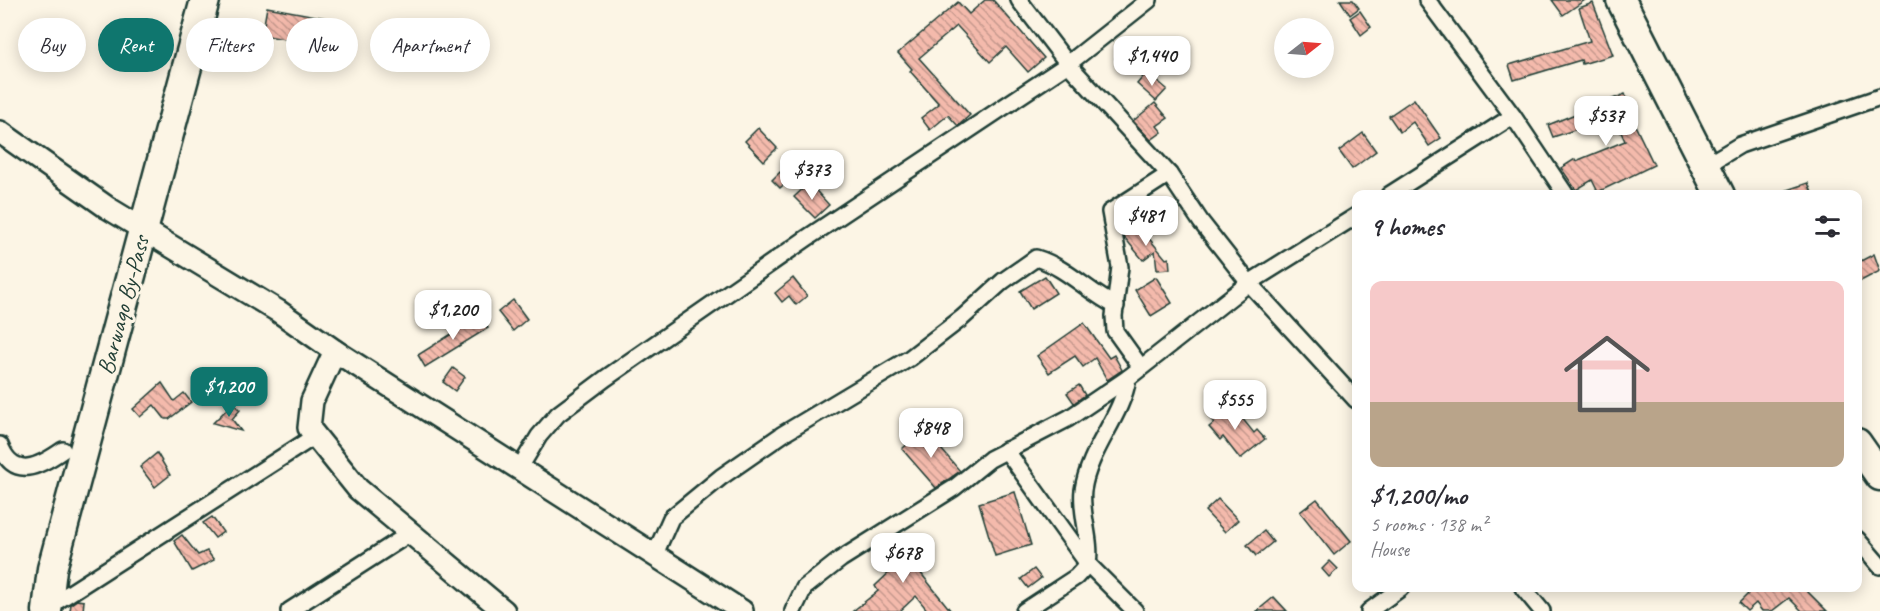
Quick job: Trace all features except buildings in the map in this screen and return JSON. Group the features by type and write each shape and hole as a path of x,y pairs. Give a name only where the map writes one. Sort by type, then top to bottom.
{"highway":[{"name":"Barwaqo By-Pass","path":"47,609 52,569 205,0"},
{"path":"1621,0 1717,190"},
{"path":"1862,450 1880,476"}],"main road":[{"path":"0,132 143,230 278,311 335,351 742,611"},
{"path":"335,351 312,401 309,428 351,483 504,611"}],"street":[{"path":"1019,0 1068,64 1169,174 1201,222 1249,283 1352,396"},
{"path":"519,469 539,436 558,414 606,378 807,238 1068,64 1149,0"},
{"path":"1427,0 1513,116 1563,190"},
{"path":"1705,166 1740,145 1880,98"},
{"path":"1397,190 1513,116"},
{"path":"1140,366 1115,331 1120,267 1110,212 1169,174"},
{"path":"793,611 804,588 818,576 885,529 954,488 990,459 1069,418 1128,378 1140,366 1249,283 1352,219"},
{"path":"654,554 670,518 721,477 783,434 910,358 962,318 1003,281 1036,258 1053,263 1071,278 1116,306"},
{"path":"1024,611 1076,577 1088,564 1083,489 1110,422 1125,397 1128,378"},
{"path":"47,609 315,436"},
{"path":"0,445 12,463 26,468 41,465 63,450"},
{"path":"1006,450 1088,564 1134,611"},
{"path":"289,611 412,532"},
{"path":"1862,545 1880,566"},
{"path":"1369,611 1395,592"},
{"path":"1526,592 1542,611"}]}
